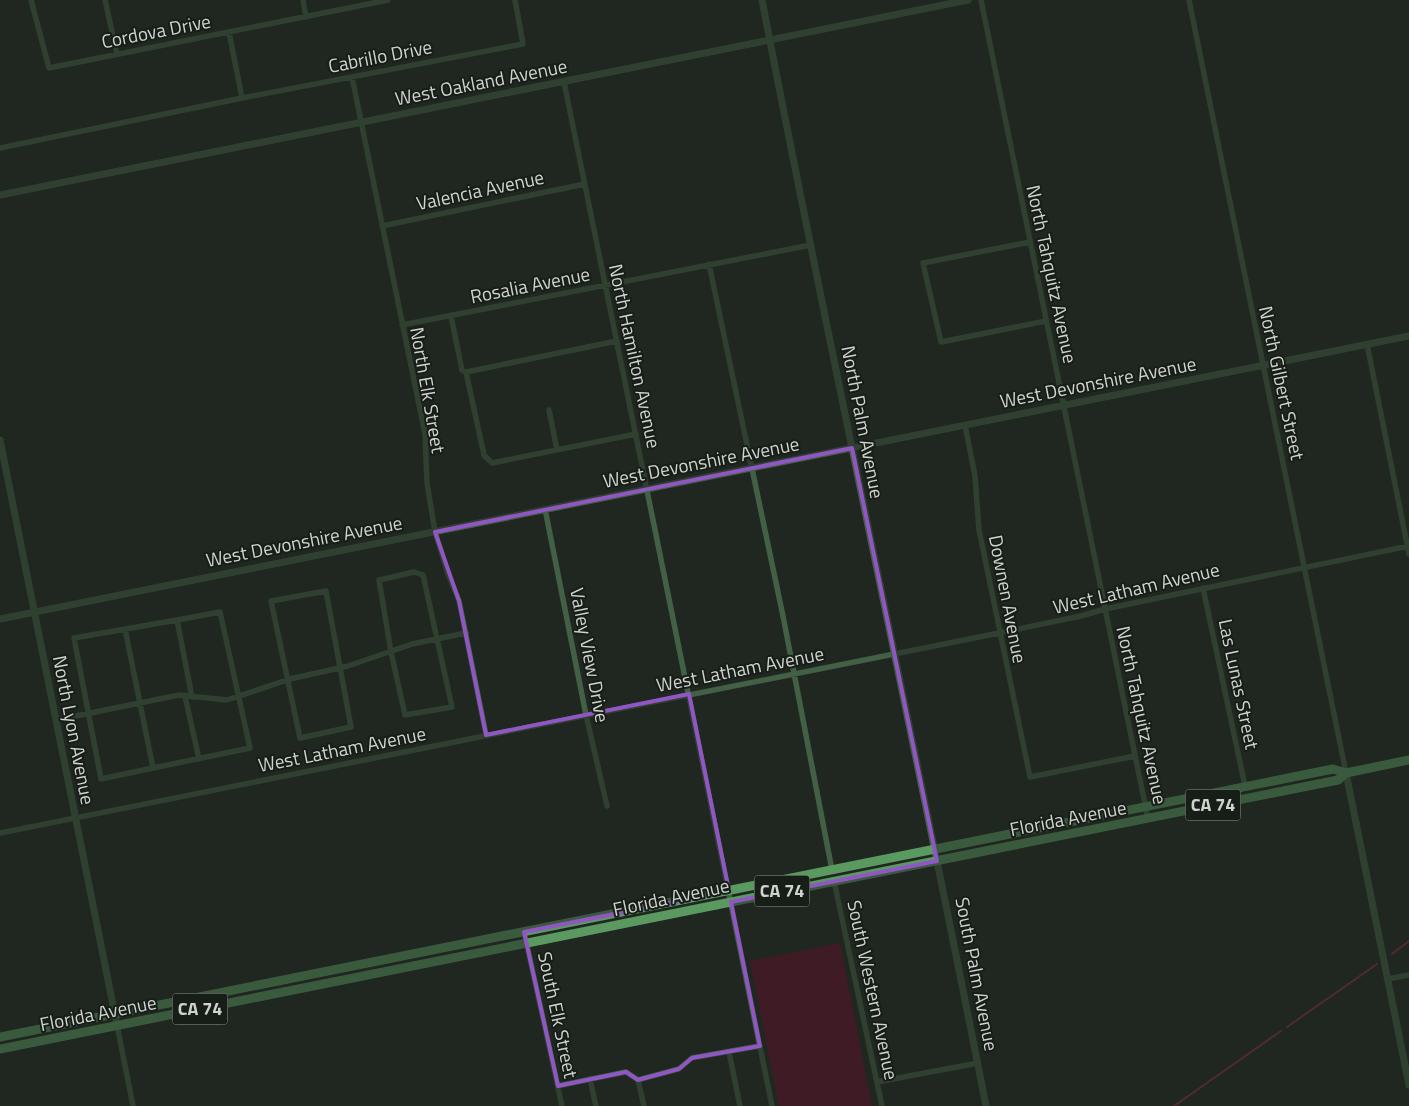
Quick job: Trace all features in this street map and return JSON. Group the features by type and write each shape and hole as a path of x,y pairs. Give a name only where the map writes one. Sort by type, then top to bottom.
{"main road":[{"name":"Florida Avenue","path":"0,1037 1245,786 1332,769 1346,773 1409,760"},
{"name":"Florida Avenue","path":"0,1049 1148,819 1338,780 1346,773"},
{"path":"1194,809 1207,801 1244,793 1245,786"},
{"path":"282,992 309,982 381,967 388,964 388,959"}],"street":[{"name":"Cordova Drive","path":"31,0 49,68 375,1 388,0"},
{"path":"105,0 116,54"},
{"path":"302,0 306,16"},
{"name":"Cabrillo Drive","path":"0,148 242,98 523,44 515,0"},
{"name":"North Palm Avenue","path":"762,0 935,849"},
{"name":"West Oakland Avenue","path":"0,196 968,0"},
{"name":"North Tahquitz Avenue","path":"981,0 1148,819"},
{"name":"North Gilbert Street","path":"1189,0 1346,773"},
{"path":"229,32 242,98"},
{"name":"North Elk Street","path":"352,77 424,434 427,483 435,532 448,574 459,600 486,735"},
{"name":"North Hamilton Avenue","path":"564,82 772,1106"},
{"name":"Valencia Avenue","path":"382,226 585,184"},
{"path":"1030,242 923,264 940,342 1046,321"},
{"name":"Rosalia Avenue","path":"402,326 811,245"},
{"path":"709,264 795,673 832,870"},
{"path":"451,316 462,370 466,372 484,455 492,463 636,434"},
{"name":"West Devonshire Avenue","path":"0,619 1409,336"},
{"path":"466,372 617,341"},
{"path":"1367,344 1409,554"},
{"path":"549,410 556,450"},
{"name":"Downen Avenue","path":"965,425 975,476 979,530 1030,777 1135,756"},
{"name":"North Lyon Avenue","path":"0,440 117,1025"},
{"name":"Valley View Drive","path":"545,510 586,715 607,806"},
{"name":"West Latham Avenue","path":"0,832 999,633 1081,616 1105,608 1408,546"},
{"path":"414,572 423,575 437,639 452,708 405,715 391,652 379,580 414,572"},
{"name":"Las Lunas Street","path":"1203,588 1245,786"},
{"path":"326,591 339,668 351,728 300,738 271,601 326,591"},
{"path":"220,612 250,748 102,779 74,638 125,629 220,612"},
{"path":"177,620 198,759"},
{"path":"125,629 153,768"},
{"path":"56,720 179,695 227,700 287,680 339,668 412,644 466,633"},
{"path":"1346,773 1409,1085"},
{"name":"South Palm Avenue","path":"935,849 986,1106"},
{"name":"South Western Avenue","path":"834,881 882,1106"},
{"name":"South Elk Street","path":"524,932 562,1106"},
{"path":"1388,979 1409,975"},
{"path":"117,1025 133,1106"},
{"path":"638,1080 678,1068 692,1058 760,1046"},
{"path":"729,1052 740,1106"},
{"path":"877,1082 978,1063"},
{"path":"558,1086 626,1072 638,1080 644,1106"},
{"path":"590,1079 596,1106"}],"highlighted area":[{"path":"852,448 937,861 731,902 760,1046 692,1058 679,1069 638,1080 626,1072 558,1086 524,932 729,891 689,694 486,735 459,601 435,532"}],"shaded area":[{"path":"840,943 872,1106 779,1106 750,961"}],"waterway":[{"path":"1392,954 1409,941"},
{"path":"1287,1027 1377,964"},
{"path":"1174,1106 1281,1031"}]}
